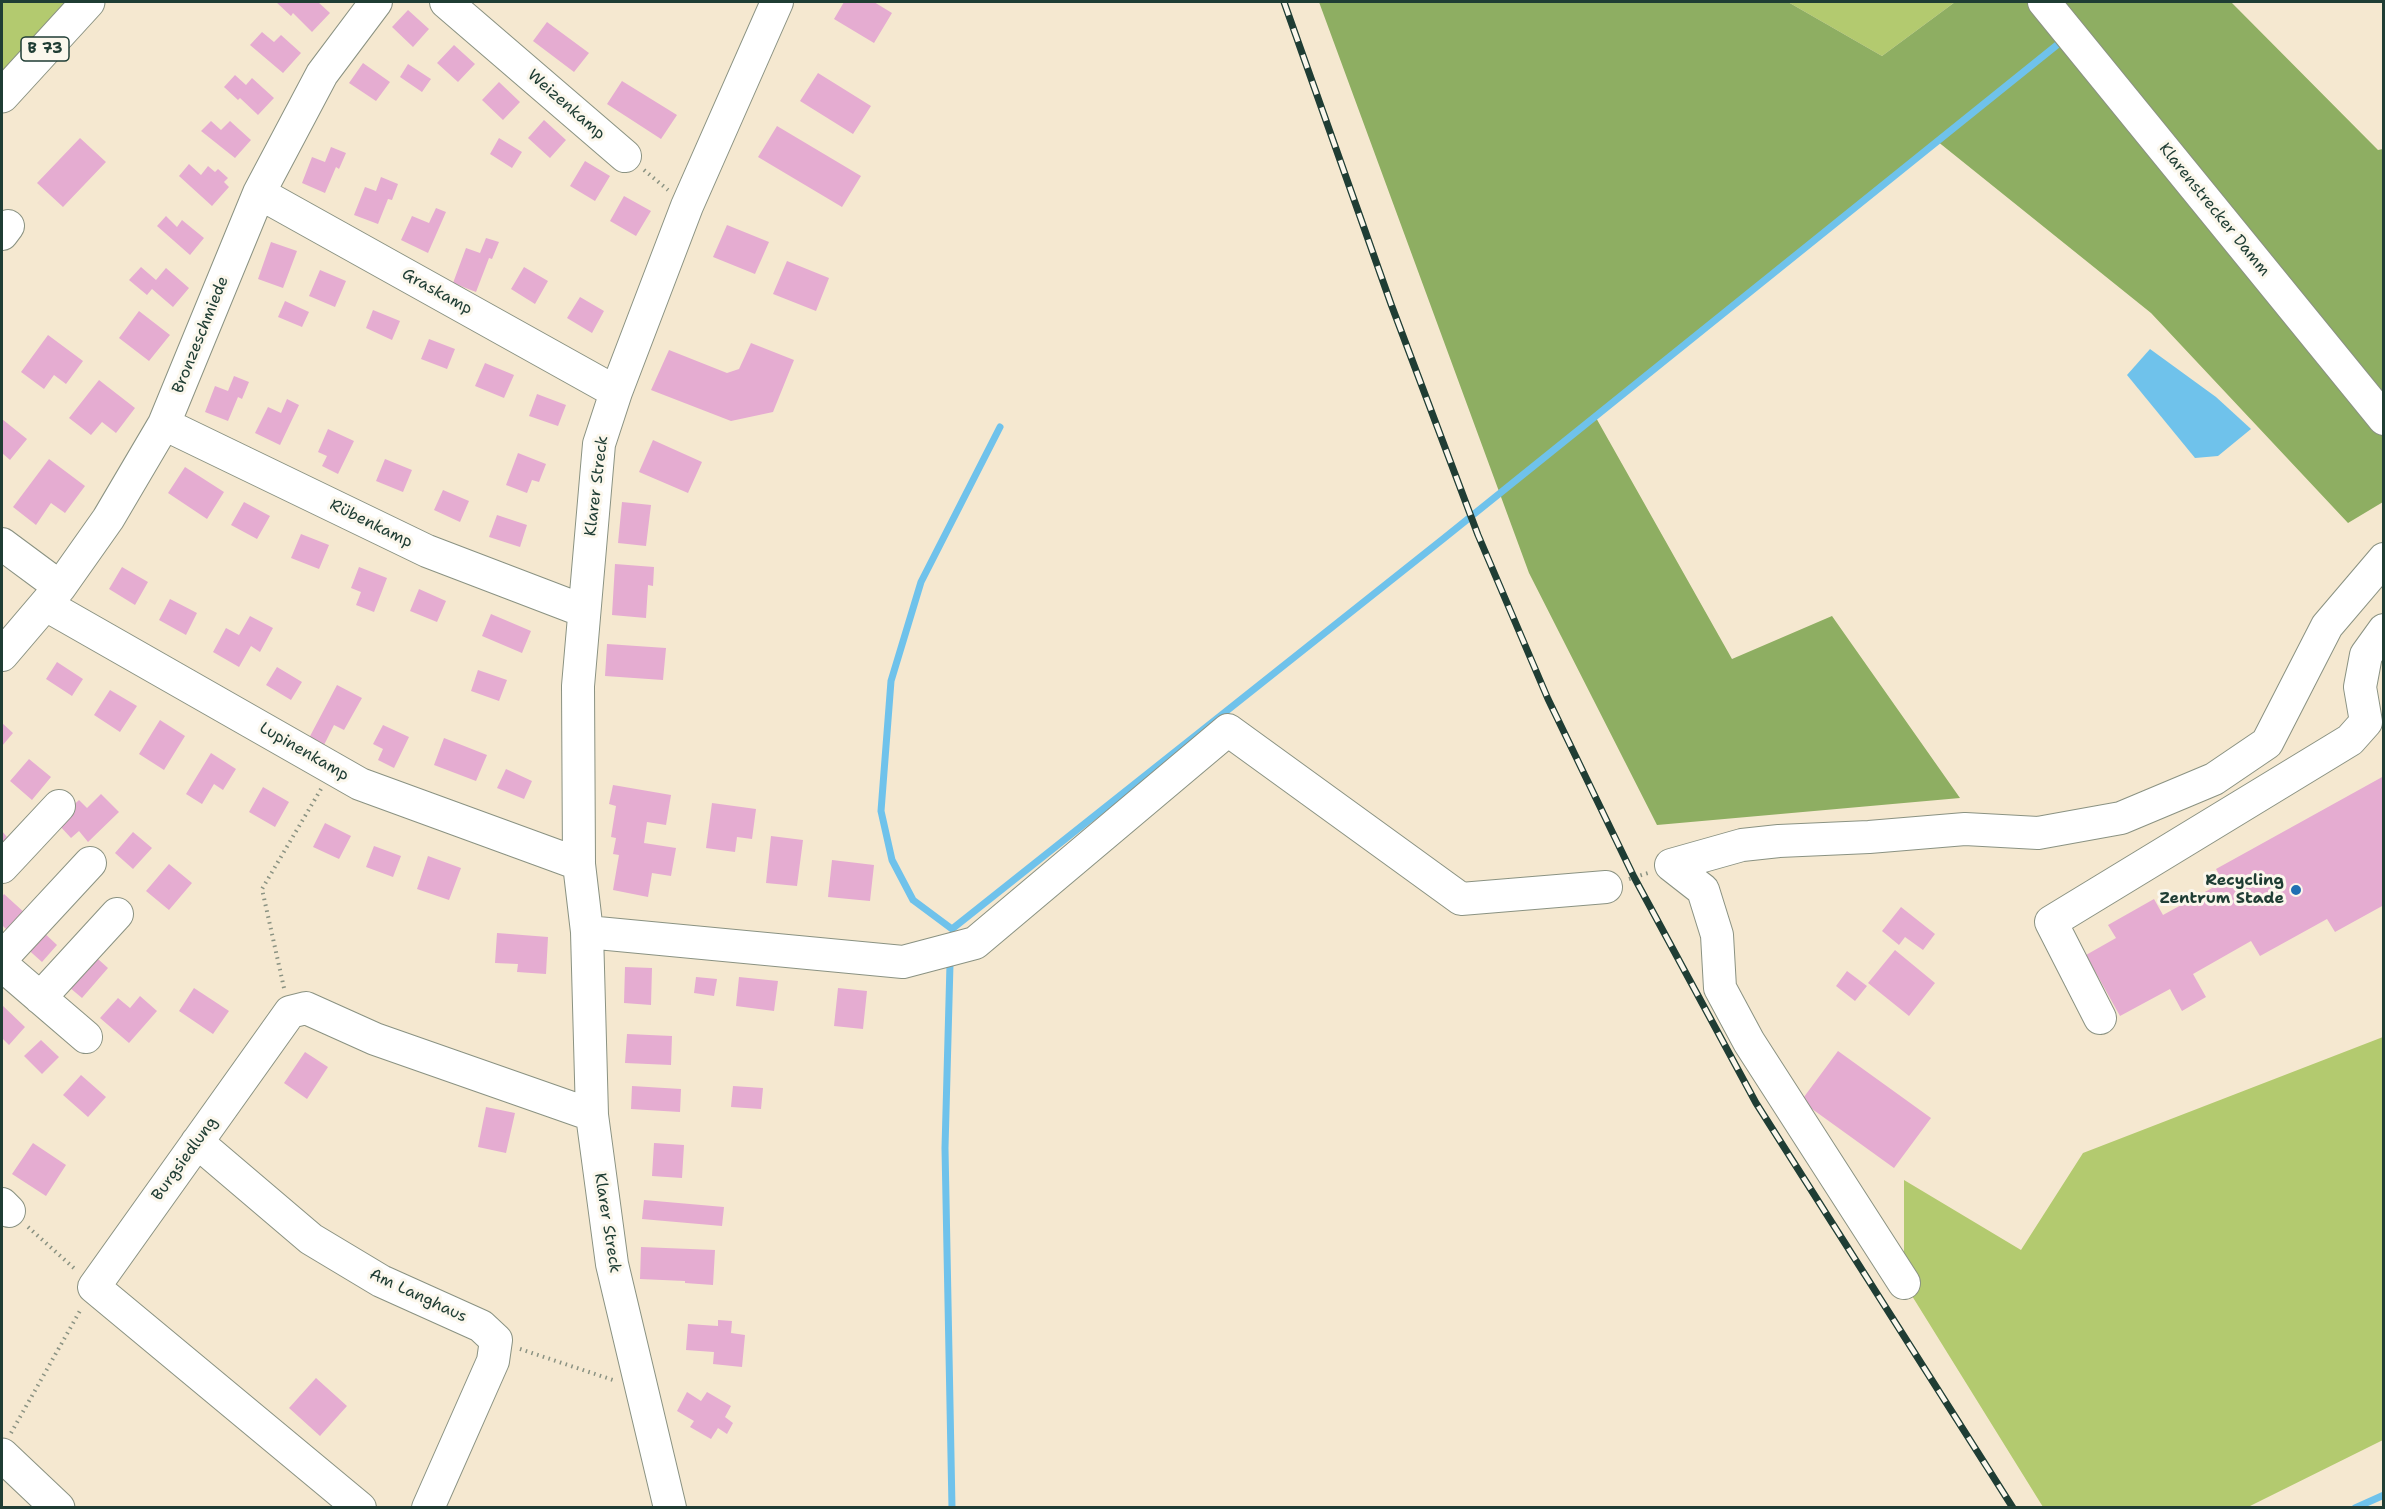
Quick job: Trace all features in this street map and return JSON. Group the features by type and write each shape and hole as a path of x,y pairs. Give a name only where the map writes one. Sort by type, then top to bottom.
{"main road":[{"name":"B 73","path":"2,96 88,2"},
{"path":"5,1446 58,1508"}],"street":[{"name":"Bronzeschmiede","path":"2,655 53,596 108,519 164,424 259,193 322,74 376,2"},
{"name":"Weizenkamp","path":"446,2 625,156"},
{"name":"Klarer Streck","path":"670,1508 612,1264 592,1115 587,932 579,864 578,686 599,444 616,392 687,206 777,2"},
{"name":"Klarenstrecker Damm","path":"2044,2 2384,419"},
{"name":"Graskamp","path":"259,193 616,392"},
{"name":"Rübenkamp","path":"164,424 427,551 584,611"},
{"name":"Lupinenkamp","path":"2,544 53,596 360,784 579,864"},
{"path":"1671,866 1742,844 1965,829 2038,833 2121,818 2214,779 2266,743 2327,626 2384,559"},
{"path":"2100,1018 2051,922 2350,740 2366,722 2360,687 2366,655 2384,630"},
{"path":"587,932 903,962 975,943 1228,730 1461,899 1606,887"},
{"path":"2,867 59,806"},
{"path":"2,958 90,863"},
{"path":"1671,866 1703,890 1717,935 1720,988 1749,1042 1904,1283"},
{"path":"40,998 117,914"},
{"path":"2,965 86,1036"},
{"path":"290,1012 306,1008 375,1039 592,1115"},
{"name":"Burgsiedlung","path":"94,1287 290,1012"},
{"name":"Am Langhaus","path":"197,1142 311,1239 381,1281 481,1326 496,1340"},
{"path":"94,1287 360,1508"},
{"path":"428,1508 493,1361 496,1340"}],"path":[{"path":"625,156 687,206"},
{"path":"290,1012 262,889 333,769"},
{"path":"1606,887 1671,866"},
{"path":"5,1207 94,1287 5,1446"},
{"path":"496,1340 642,1390"}],"green space":[{"path":"2,2 67,2 2,72"},
{"path":"1319,2 1788,2 1882,56 1955,2 2231,2 2378,150 2383,149 2383,502 2348,523 2151,313 1937,141 1595,416 1732,659 1832,616 1960,798 1657,825 1529,573"},
{"path":"1788,2 1955,2 1882,56"},
{"path":"2383,1037 2383,1440 2248,1507 2043,1507 1904,1283 1904,1180 2021,1250 2083,1153"}],"water":[{"path":"2150,349 2216,397 2251,429 2218,456 2195,458 2127,375"}],"building":[{"path":"276,2 318,2 330,13 312,32 293,13 291,16"},
{"path":"844,2 874,2 892,13 874,43 834,19"},
{"path":"408,10 429,29 413,47 392,27"},
{"path":"547,22 589,53 574,72 533,41"},
{"path":"262,32 274,42 281,35 301,53 283,73 250,45"},
{"path":"454,45 475,64 458,82 437,63"},
{"path":"363,63 390,82 376,101 349,83"},
{"path":"408,64 431,79 422,92 400,77"},
{"path":"818,73 871,106 853,134 800,101"},
{"path":"235,75 246,85 252,78 274,98 258,115 224,87"},
{"path":"622,81 677,115 661,139 607,104"},
{"path":"499,82 520,102 503,120 482,100"},
{"path":"544,120 566,140 550,158 528,138"},
{"path":"211,121 221,130 230,121 251,140 235,158 201,131"},
{"path":"777,126 861,176 842,207 758,157"},
{"path":"80,138 106,162 63,207 37,183"},
{"path":"499,138 522,152 512,168 490,154"},
{"path":"331,147 346,153 339,169 336,167 325,193 302,183 312,157 325,162"},
{"path":"585,161 610,176 595,201 570,186"},
{"path":"189,164 201,175 208,166 215,172 218,169 228,178 224,182 229,187 212,206 179,176"},
{"path":"381,177 398,184 392,200 388,199 378,224 354,215 365,187 376,191"},
{"path":"624,196 651,211 636,236 610,221"},
{"path":"436,208 446,212 428,253 401,240 412,216 429,223"},
{"path":"166,216 177,227 182,220 204,238 190,255 157,226"},
{"path":"727,225 769,242 755,274 713,257"},
{"path":"486,238 499,242 492,259 489,258 476,292 453,283 466,248 480,253"},
{"path":"271,242 297,251 283,288 258,279"},
{"path":"787,261 829,278 816,311 773,294"},
{"path":"141,267 156,280 166,268 189,288 173,307 152,289 147,295 129,280"},
{"path":"524,267 548,281 535,304 511,289"},
{"path":"320,270 346,281 335,307 309,296"},
{"path":"580,297 604,311 592,333 567,318"},
{"path":"285,301 309,312 302,327 278,317"},
{"path":"373,310 400,321 392,340 366,328"},
{"path":"139,311 170,335 149,361 119,338"},
{"path":"48,335 83,361 66,384 54,375 44,389 21,372"},
{"path":"429,339 455,349 447,369 421,359"},
{"path":"751,343 794,360 773,412 731,421 651,390 669,350 727,373 739,369"},
{"path":"485,363 514,375 504,398 475,386"},
{"path":"234,376 249,382 242,399 238,397 228,421 205,412 215,386 228,391"},
{"path":"99,380 135,408 116,433 102,422 91,435 69,418"},
{"path":"537,394 566,405 558,426 529,416"},
{"path":"287,399 299,405 280,445 255,433 268,407 281,413"},
{"path":"2,419 27,439 10,460 2,453"},
{"path":"328,429 354,441 338,474 322,466 327,456 318,452"},
{"path":"653,440 702,462 688,493 639,472"},
{"path":"518,453 546,464 539,482 532,480 527,493 506,485"},
{"path":"49,459 85,486 65,513 51,503 36,525 13,507"},
{"path":"385,459 412,470 403,492 376,481"},
{"path":"185,467 224,492 207,519 168,493"},
{"path":"443,490 469,501 460,522 434,510"},
{"path":"244,502 270,516 257,539 231,525"},
{"path":"622,502 651,505 646,546 618,543"},
{"path":"497,515 527,525 520,547 489,537"},
{"path":"301,534 329,545 319,569 291,558"},
{"path":"615,564 654,567 653,586 648,585 646,618 612,615"},
{"path":"122,567 148,582 135,605 109,589"},
{"path":"359,567 387,578 374,612 356,605 361,592 351,588"},
{"path":"419,589 446,601 437,622 410,611"},
{"path":"170,599 197,613 186,635 159,620"},
{"path":"491,614 531,631 522,653 482,636"},
{"path":"250,616 273,628 260,652 251,646 239,667 213,652 226,628 239,635"},
{"path":"607,644 666,648 663,680 605,676"},
{"path":"57,662 83,679 72,696 46,679"},
{"path":"277,667 302,682 291,700 266,685"},
{"path":"478,670 507,680 499,701 471,691"},
{"path":"337,685 362,698 344,730 334,725 323,747 308,740"},
{"path":"110,690 137,706 120,732 94,715"},
{"path":"160,720 185,736 164,770 139,754"},
{"path":"2,723 13,733 2,746"},
{"path":"383,725 409,737 394,768 378,760 383,749 373,744"},
{"path":"444,738 487,755 476,781 434,765"},
{"path":"211,753 236,769 223,790 214,784 202,804 186,794"},
{"path":"29,759 51,777 32,800 10,781"},
{"path":"506,769 532,781 524,799 497,788"},
{"name":"Recycling Zentrum Stade","path":"2384,776 2384,905 2335,932 2327,919 2260,956 2251,941 2193,974 2206,997 2182,1011 2170,989 2120,1016 2086,955 2116,938 2108,925 2154,899 2163,915 2223,882 2216,869"},
{"path":"613,785 671,795 666,825 647,822 644,843 676,848 671,876 652,873 648,897 613,890 619,855 613,854 616,838 611,837 616,806 609,804"},
{"path":"263,787 289,802 275,827 249,812"},
{"path":"101,794 119,812 88,842 79,831 71,838 59,825 63,815 79,800 87,808"},
{"path":"712,803 756,809 752,839 737,837 735,852 706,848"},
{"path":"325,823 351,836 339,859 313,847"},
{"path":"2,831 7,837 2,844"},
{"path":"133,832 152,848 133,869 115,853"},
{"path":"771,836 803,840 797,886 766,883"},
{"path":"374,846 401,856 393,877 366,867"},
{"path":"428,856 461,868 449,900 417,889"},
{"path":"832,860 874,865 870,901 828,897"},
{"path":"169,864 192,883 169,910 146,891"},
{"path":"4,894 26,914 16,925 13,923 7,930 2,925 2,897"},
{"path":"1901,907 1935,934 1923,950 1905,937 1899,945 1882,931"},
{"path":"40,929 57,945 42,962 24,946"},
{"path":"497,933 548,937 546,974 517,972 518,964 495,963"},
{"path":"1895,950 1935,983 1909,1016 1868,983"},
{"path":"89,951 108,968 82,998 63,982"},
{"path":"625,967 652,968 651,1005 624,1003"},
{"path":"1847,971 1867,986 1855,1001 1836,986"},
{"path":"696,977 717,979 714,996 694,993"},
{"path":"739,977 778,981 774,1011 736,1006"},
{"path":"194,988 229,1011 213,1034 179,1011"},
{"path":"838,988 867,991 863,1029 834,1026"},
{"path":"140,996 157,1011 129,1043 100,1018 118,998 130,1008"},
{"path":"2,1005 25,1027 9,1045 2,1038"},
{"path":"627,1034 672,1036 671,1065 625,1063"},
{"path":"41,1040 59,1057 42,1074 24,1056"},
{"path":"1838,1051 1931,1118 1894,1168 1801,1101"},
{"path":"305,1052 328,1067 307,1099 284,1083"},
{"path":"81,1075 106,1097 88,1117 63,1095"},
{"path":"632,1086 681,1089 680,1112 631,1109"},
{"path":"733,1086 763,1088 761,1109 731,1107"},
{"path":"486,1107 515,1113 506,1153 478,1147"},
{"path":"33,1143 66,1165 46,1196 12,1174"},
{"path":"654,1143 684,1145 682,1178 652,1176"},
{"path":"644,1200 724,1207 722,1226 642,1219"},
{"path":"641,1247 715,1250 713,1285 640,1279"},
{"path":"718,1320 732,1321 731,1333 745,1335 742,1367 713,1364 714,1352 686,1350 688,1324 718,1326"},
{"path":"316,1378 347,1406 320,1436 289,1408"},
{"path":"687,1392 701,1401 707,1392 731,1406 725,1417 733,1423 727,1434 718,1428 711,1439 690,1427 694,1421 677,1411"}],"waterway":[{"path":"1000,427 921,582 891,681 881,811 892,860 913,900 952,929 1443,539 2057,45"},
{"path":"950,964 945,1148 952,1508"},
{"path":"2355,1508 2384,1495"}],"railway":[{"path":"1284,2 1391,304 1478,535 1548,699 1634,877 1756,1103 2013,1508"}],"place":[{"name":"Recycling Zentrum Stade","path":"2296,890"}]}
